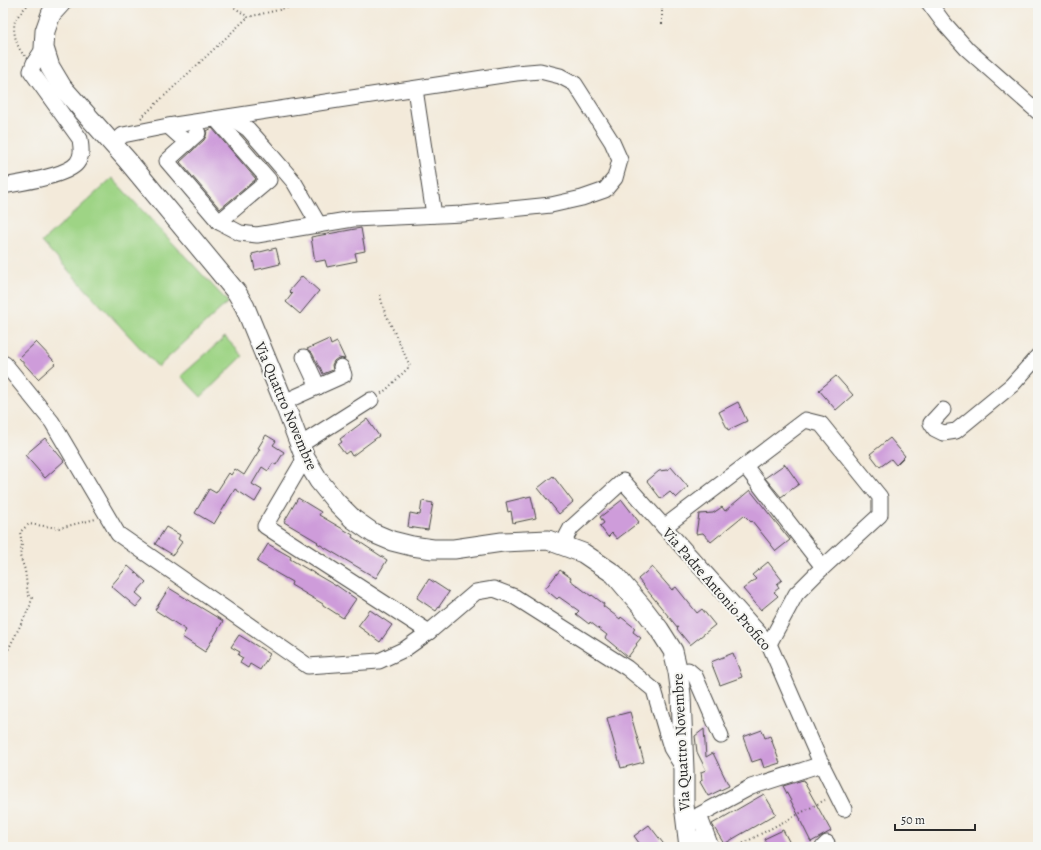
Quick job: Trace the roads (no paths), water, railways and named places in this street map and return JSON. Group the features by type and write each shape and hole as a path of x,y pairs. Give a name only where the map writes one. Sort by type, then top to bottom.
{"main road":[{"path":"39,56 51,14 61,3"},
{"name":"Via Quattro Novembre","path":"39,56 50,67 62,87 177,219 236,293 245,307 303,451 319,481 336,502 353,519 373,533 392,541 412,546 433,549 454,549 502,542 548,540 584,552 614,574 660,629 673,651 678,672 681,695 684,805 692,845"}],"street":[{"path":"929,3 943,22 967,49 1038,112"},
{"path":"3,186 65,172 77,163 82,152 80,139 31,71 39,56"},
{"path":"113,144 123,135 168,126 540,70 560,76 575,84 612,142 620,160 615,178 605,190 582,198 551,205 463,214 353,219 257,235 240,233 219,222 167,161 192,138 168,126"},
{"path":"415,89 434,215"},
{"path":"219,222 269,180 223,118"},
{"path":"223,118 248,129 294,182 319,225"},
{"path":"943,410 931,423 935,429 943,433 956,431 1012,385 1038,356"},
{"path":"304,357 318,387"},
{"path":"3,363 52,422 118,534 308,666 379,661 405,649 429,632 476,592 494,589 515,597 627,668 654,690 671,748 684,770"},
{"path":"284,402 344,375 341,367"},
{"path":"371,400 303,451 265,526 429,632"},
{"path":"664,527 805,420 821,424 880,497 880,515 796,594 769,644"},
{"path":"744,466 823,567"},
{"name":"Via Padre Antonio Profico","path":"562,545 571,528 623,481 769,644 822,764 844,809"},
{"path":"678,672 688,670 695,676 721,736"},
{"path":"711,847 699,815 751,786 822,764"}]}
